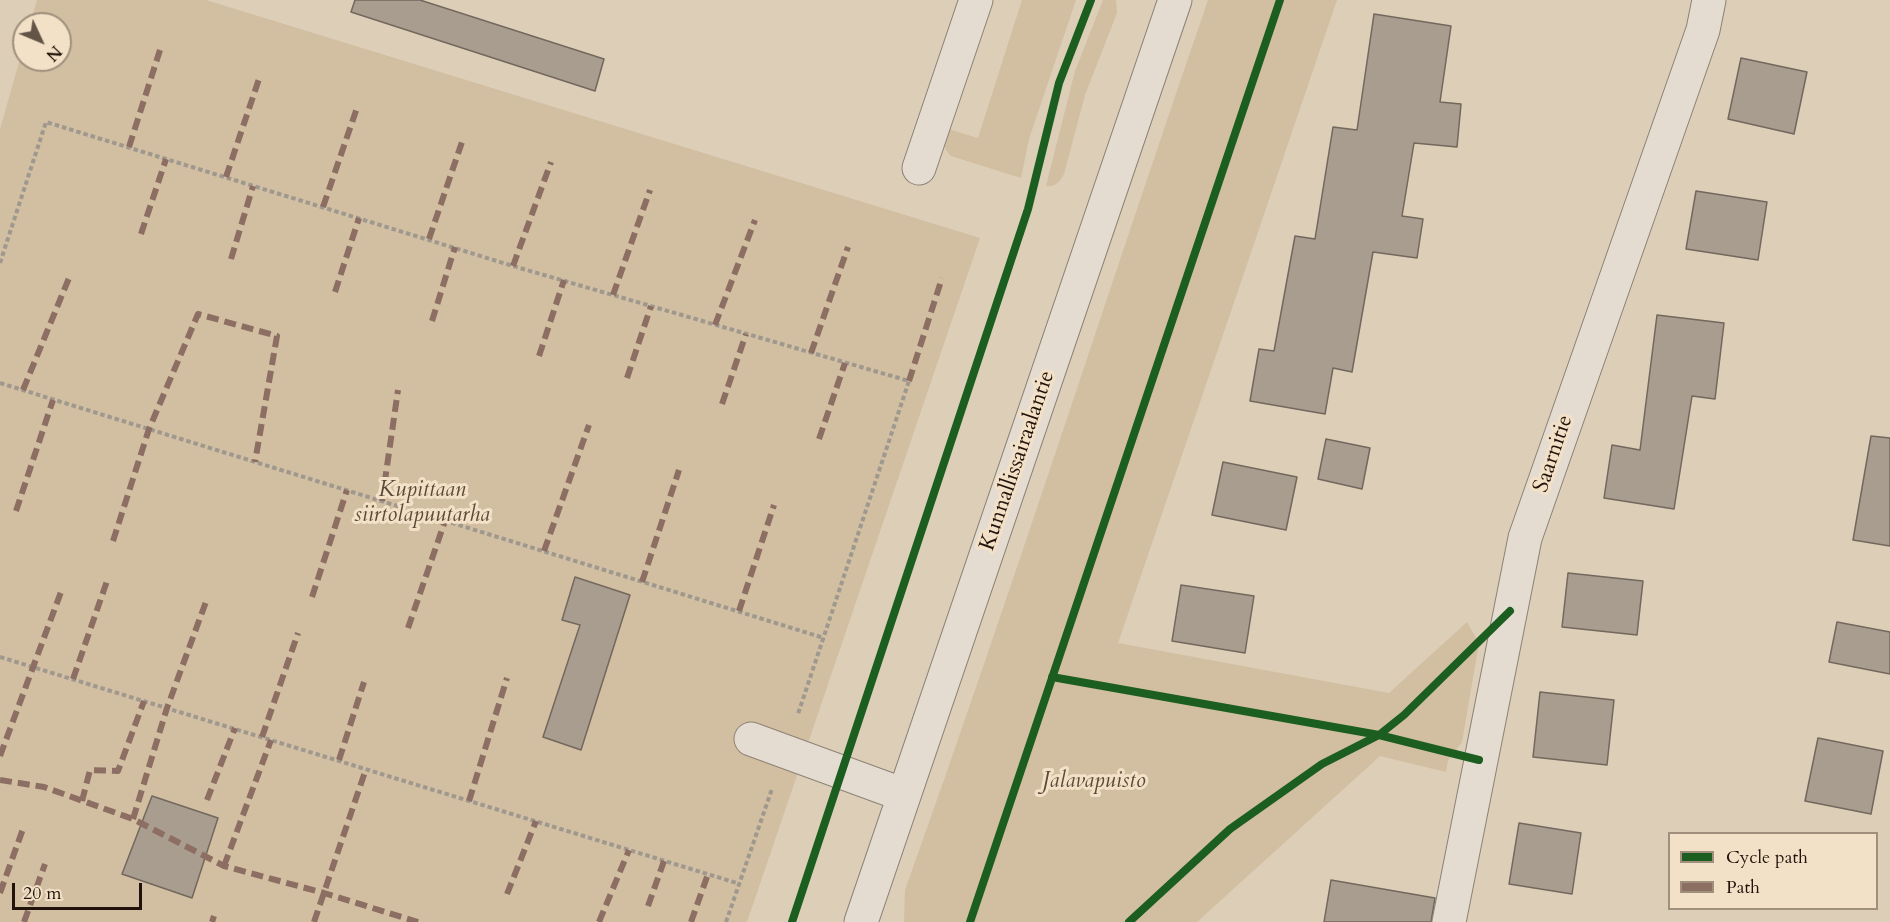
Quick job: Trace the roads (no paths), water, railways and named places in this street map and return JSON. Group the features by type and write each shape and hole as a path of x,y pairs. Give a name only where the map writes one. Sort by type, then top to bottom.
{"street":[{"path":"919,168 976,0"},
{"name":"Saarnitie","path":"1449,922 1525,538 1703,30 1709,0"},
{"name":"Kunnallissairaalantie","path":"861,922 1167,4"},
{"path":"751,740 904,795"}],"park label":[{"name":"Kupittaan siirtolapuutarha","path":"422,504"},
{"name":"Jalavapuisto","path":"1094,782"}]}
